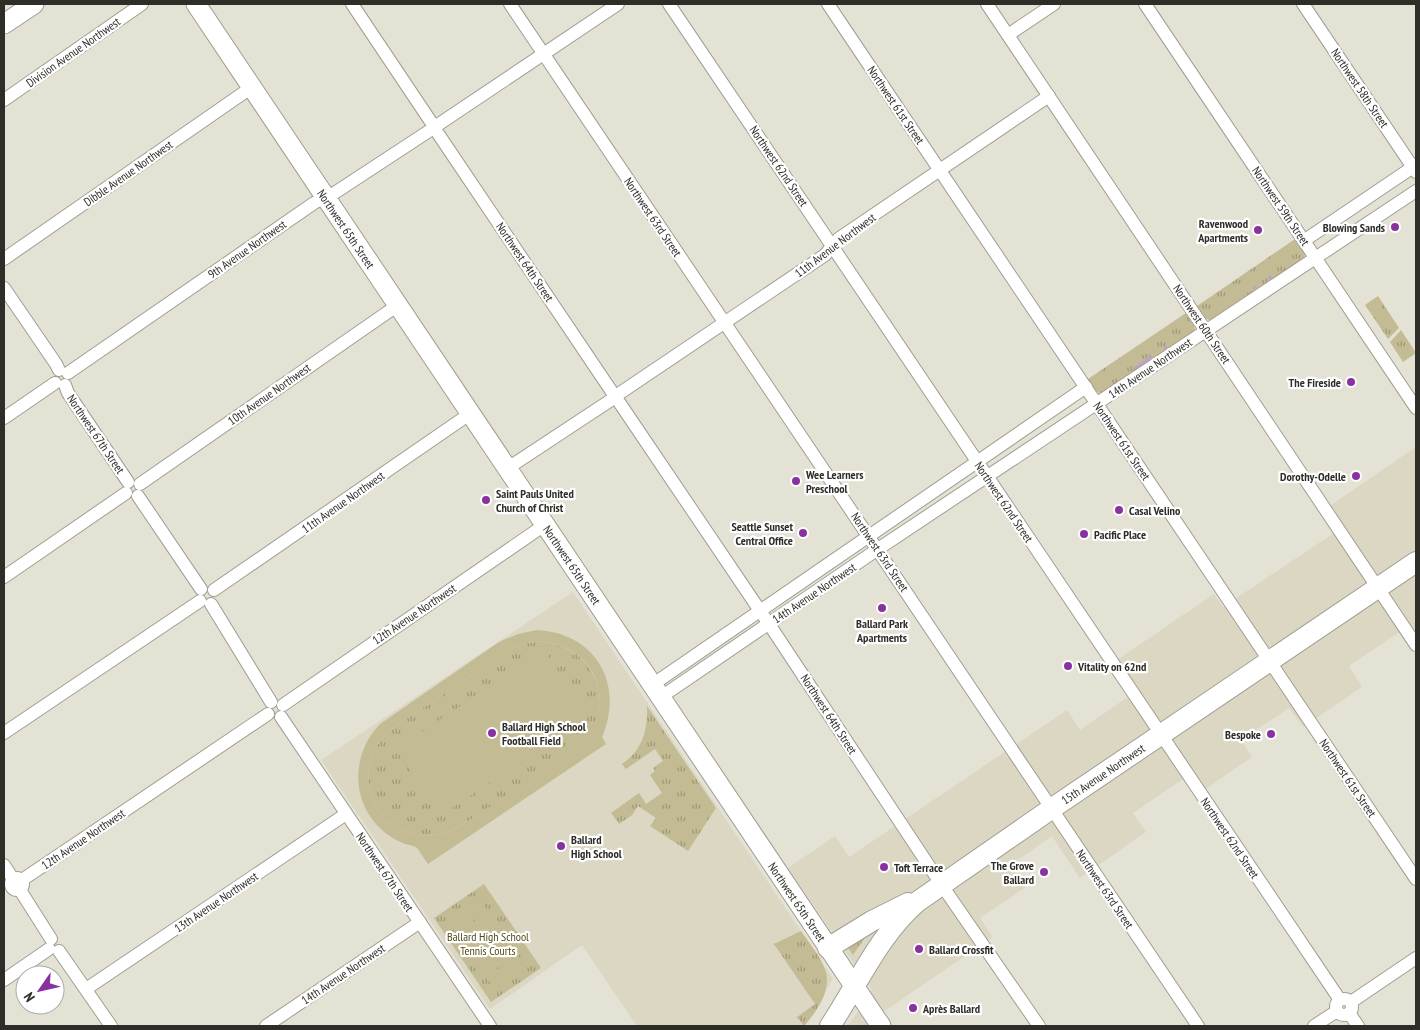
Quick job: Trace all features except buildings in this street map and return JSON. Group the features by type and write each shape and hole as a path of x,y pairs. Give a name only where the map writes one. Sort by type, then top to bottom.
{"main road":[{"name":"15th Avenue Northwest","path":"830,1026 889,931 907,911 934,889 1416,562"},
{"path":"828,948 872,921 934,889"}],"street":[{"path":"4,12 16,4"},
{"path":"4,24 34,4"},
{"name":"Division Avenue Northwest","path":"4,100 142,4"},
{"name":"Northwest 65th Street","path":"196,4 546,524 880,1026"},
{"name":"Northwest 64th Street","path":"352,4 760,610 934,889 1039,1026"},
{"name":"Northwest 63rd Street","path":"510,4 869,535 1050,809 1198,1026"},
{"name":"9th Avenue Northwest","path":"4,418 314,203 336,192 618,4"},
{"name":"Northwest 62nd Street","path":"669,4 1358,1026"},
{"name":"Northwest 61st Street","path":"828,4 1416,879"},
{"name":"Northwest 60th Street","path":"987,4 1416,645"},
{"path":"1008,35 1054,4"},
{"name":"Northwest 59th Street","path":"1145,4 1416,408"},
{"name":"Northwest 58th Street","path":"1303,4 1415,168"},
{"name":"Dibble Avenue Northwest","path":"4,259 252,86"},
{"name":"11th Avenue Northwest","path":"508,468 825,255 838,239 1049,96"},
{"path":"1305,240 1415,168"},
{"name":"14th Avenue Northwest","path":"657,691 769,624 987,476 1416,191"},
{"name":"Northwest 67th Street","path":"4,288 56,364 68,394 133,489 346,814 490,1026"},
{"name":"10th Avenue Northwest","path":"4,577 398,305"},
{"name":"14th Avenue Northwest","path":"657,691 760,610 1086,387"},
{"name":"11th Avenue Northwest","path":"204,598 216,599 214,590 471,413"},
{"name":"12th Avenue Northwest","path":"19,883 546,524"},
{"path":"4,733 204,598"},
{"name":"13th Avenue Northwest","path":"86,989 346,814"},
{"path":"4,865 19,883 53,946 111,1026"},
{"name":"14th Avenue Northwest","path":"266,1026 420,922"},
{"path":"4,980 53,946"},
{"path":"1314,1026 1416,958"}],"shaded area":[{"path":"1416,447 1416,652 1401,631 1349,666 1362,687 1303,727 1289,708 1241,740 1252,757 1195,796 1183,779 1133,813 1146,832 1080,878 1052,836 1011,865 1026,887 980,918 993,937 867,1023 869,1026 848,1026 872,990 788,868 835,836 849,857 1067,710 1080,730 1138,690 1117,660 1214,594 1223,607 1334,533 1321,512"},
{"name":"Ballard High School","path":"573,592 833,979 802,1026 637,1026 582,945 490,1009 321,760"}],"green space":[{"path":"1295,239 1305,254 1303,261 1210,321 1204,317 1197,306"},
{"path":"1378,296 1399,328 1388,339 1365,305"},
{"path":"1186,313 1194,324 1195,331 1101,394 1095,390 1088,379"},
{"path":"1401,330 1416,353 1403,362 1390,342"},
{"path":"537,630 557,633 575,640 589,651 600,664 607,680 610,698 608,717 602,737 606,744 428,864 416,847 397,841 383,831 372,819 360,792 358,778 364,749 370,736 380,724 499,642 518,634","holes":["540,641 556,644 571,650 583,660 593,673 600,696 600,704 597,720 590,734 578,747 563,758 453,830 429,836 407,833 389,822 376,807 369,787 369,767 377,746 394,727 515,647"]},
{"path":"540,641 556,644 571,651 583,660 593,674 600,696 600,704 595,726 591,733 562,760 453,830 429,836 407,833 389,822 376,807 369,787 369,767 377,746 394,727 515,647"},
{"name":"Ballard High School Football Field","path":"544,650 589,716 440,816 396,749"},
{"path":"647,706 716,808 688,851 650,826 656,818 638,806 632,815 619,824 611,813 639,793 646,804 662,793 650,775 655,771 653,768 663,761 655,749 626,769 622,764 635,752 643,738"},
{"name":"Ballard High School Tennis Courts","path":"484,884 541,968 491,1002 434,918"},
{"path":"478,896 488,911 456,932 446,917"},
{"path":"491,915 501,930 469,952 459,937"},
{"path":"873,926 853,955 845,943"},
{"path":"801,931 817,953 827,975 823,999 804,1026 797,1017 815,1004 774,944"},
{"path":"505,935 515,950 483,971 473,957"},
{"path":"518,955 528,970 496,991 486,977"}],"waterway":[{"path":"1136,368 1151,357"}],"place":[{"name":"Blowing Sands","path":"1395,227"},
{"name":"Ravenwood Apartments","path":"1258,230"},
{"name":"The Fireside","path":"1351,382"},
{"name":"Dorothy-Odelle","path":"1356,476"},
{"name":"Wee Learners Preschool","path":"796,481"},
{"name":"Saint Pauls United Church of Christ","path":"486,500"},
{"name":"Casal Velino","path":"1119,510"},
{"name":"Seattle Sunset Central Office","path":"803,533"},
{"name":"Pacific Place","path":"1084,534"},
{"name":"Ballard Park Apartments","path":"882,608"},
{"name":"Vitality on 62nd","path":"1068,666"},
{"name":"Ballard High School Football Field","path":"492,733"},
{"name":"Bespoke","path":"1271,734"},
{"name":"Ballard High School","path":"561,846"},
{"name":"Toft Terrace","path":"884,867"},
{"name":"The Grove Ballard","path":"1044,872"},
{"name":"Ballard Crossfit","path":"919,949"},
{"name":"Après Ballard","path":"913,1008"}]}
